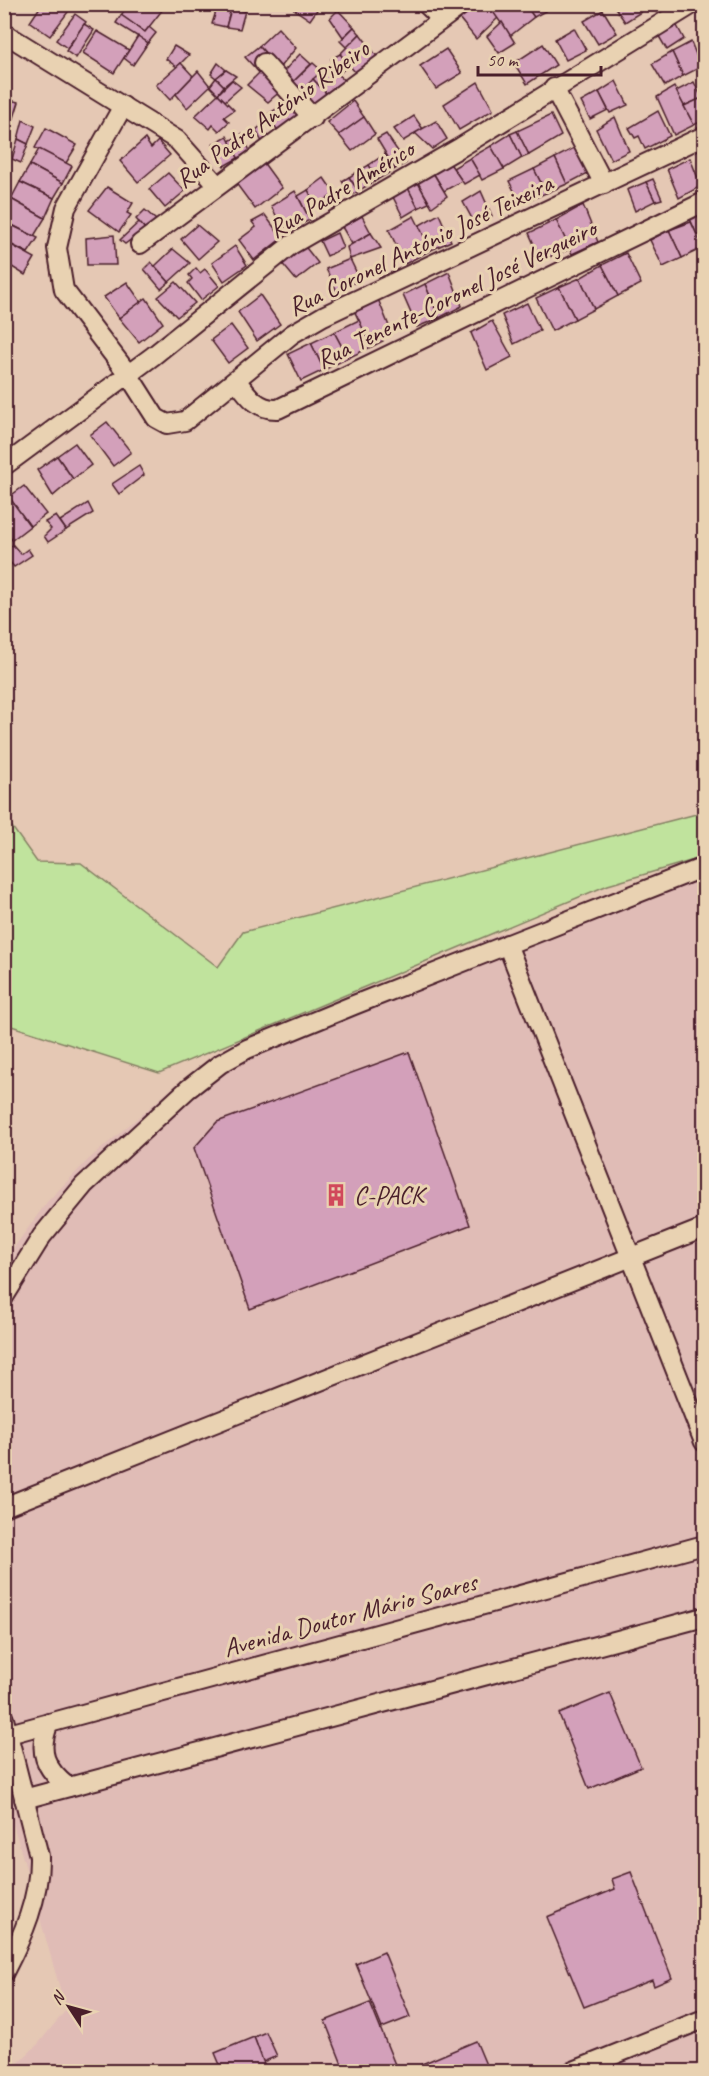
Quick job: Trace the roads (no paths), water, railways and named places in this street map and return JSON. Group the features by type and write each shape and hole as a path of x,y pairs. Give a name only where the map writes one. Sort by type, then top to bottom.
{"street":[{"path":"426,4 442,19"},
{"name":"Rua Padre António Ribeiro","path":"140,244 216,185 313,118 463,4"},
{"name":"Rua Padre Américo","path":"4,466 128,374 291,245 460,147 693,4"},
{"path":"4,33 177,140 216,185"},
{"path":"264,63 313,118"},
{"path":"554,88 604,184"},
{"name":"Rua Coronel António José Teixeira","path":"123,106 66,208 57,248 64,290 128,374 156,418 167,424 185,421 292,334 323,316 705,136"},
{"name":"Rua Tenente-Coronel José Vergueiro","path":"237,381 256,403 267,409 278,409 705,202"},
{"path":"4,1297 42,1236 84,1185 188,1089 220,1064 248,1049 705,867"},
{"path":"507,944 705,1442"},
{"path":"4,1507 705,1228"},
{"name":"Avenida Doutor Mário Soares","path":"7,1726 49,1723 705,1545"},
{"path":"24,1799 705,1617"},
{"path":"49,1723 43,1737 42,1751 46,1765 68,1787"},
{"path":"5,1970 37,1894 40,1875 39,1856 7,1726"},
{"path":"571,2072 705,2019"}],"place":[{"name":"C-PACK","path":"336,1195"}]}
